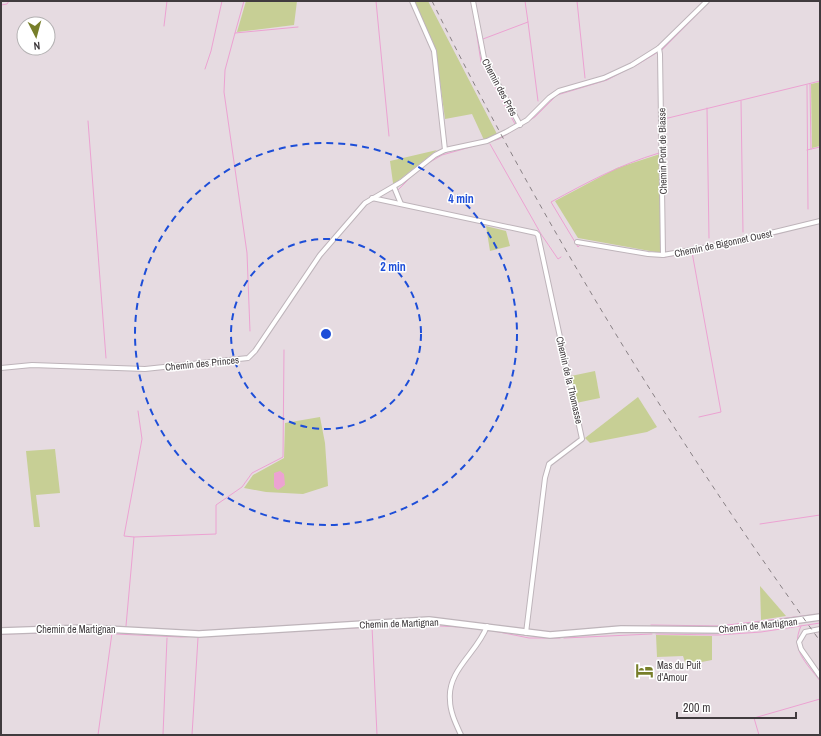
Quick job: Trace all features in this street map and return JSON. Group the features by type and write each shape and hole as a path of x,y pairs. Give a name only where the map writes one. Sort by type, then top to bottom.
{"main road":[{"name":"Chemin de Martignan","path":"1,631 87,628 199,634 417,620 487,626 526,633 550,635 616,629 734,629 820,617"}],"street":[{"path":"412,1 434,51 446,150"},
{"name":"Chemin des Prés","path":"473,1 484,58 520,124"},
{"name":"Chemin des Princes","path":"1,368 32,365 146,369 248,358 255,351 320,255 365,203 394,187 435,155 446,150 487,141 533,116 549,98 560,91 611,76 658,48 707,1"},
{"name":"Chemin Pont de Biasse","path":"658,48 660,54 663,255"},
{"path":"394,187 401,204"},
{"path":"372,198 401,204"},
{"name":"Chemin de la Thomasse","path":"401,204 536,233 538,237 582,439 549,464 545,478 526,633"},
{"name":"Chemin de Bigonnet Ouest","path":"578,242 648,254 663,255 725,244 820,221"},
{"path":"461,735 452,711 449,688 456,672 471,653 487,626"},
{"path":"820,629 805,632 799,642 801,649 820,676"}],"green space":[{"path":"246,1 297,1 294,25 237,32"},
{"path":"413,1 428,1 497,134 484,140 472,114 445,119 436,52 432,40"},
{"path":"820,82 820,146 812,148 811,84"},
{"path":"437,150 394,184 393,183 390,161"},
{"path":"660,154 661,253 578,238 555,201 617,168"},
{"path":"486,226 506,231 510,246 490,251"},
{"path":"595,371 600,398 576,403 571,376"},
{"path":"638,397 657,427 647,432 590,443 585,438"},
{"path":"320,417 325,443 328,486 303,494 266,492 244,488 253,475 284,458 285,423"},
{"path":"55,449 60,493 36,495 40,527 34,527 26,451"},
{"path":"760,586 786,616 761,620"},
{"path":"656,635 712,636 712,660 686,665 683,656 657,657"}],"shaded area":[{"path":"280,471 284,474 285,485 278,490 274,487 274,473"}],"waterway":[{"path":"1,5 7,4 9,1"},
{"path":"164,26 167,1"},
{"path":"205,69 211,51 222,1"},
{"path":"235,33 244,1"},
{"path":"376,1 389,136"},
{"path":"483,39 528,22 525,1"},
{"path":"577,1 585,78"},
{"path":"661,51 710,1"},
{"path":"528,22 538,101"},
{"path":"475,23 481,62 515,124"},
{"path":"250,331 247,253 224,92 225,70 235,33 298,27"},
{"path":"635,66 658,52"},
{"path":"425,165 442,155 499,139 535,117 557,95 607,80 632,67"},
{"path":"662,152 664,151 664,119 820,81"},
{"path":"810,84 811,149"},
{"path":"807,85 808,209"},
{"path":"741,101 743,232"},
{"path":"707,108 709,238"},
{"path":"88,121 106,358"},
{"path":"490,144 541,234 558,259 561,257"},
{"path":"807,150 820,147"},
{"path":"581,244 578,247 551,202 617,169 659,153"},
{"path":"398,190 415,173"},
{"path":"722,243 820,219"},
{"path":"665,257 731,245 784,232"},
{"path":"692,252 721,412 699,417"},
{"path":"134,537 216,534 216,505 242,487 252,473 283,457 284,350"},
{"path":"126,626 134,537 124,536 142,439 138,411"},
{"path":"760,524 820,515"},
{"path":"651,625 719,626 820,614"},
{"path":"656,634 718,635 761,632 820,623"},
{"path":"373,627 419,625 461,627"},
{"path":"372,626 377,735"},
{"path":"801,626 798,634 798,649 805,662 820,681"},
{"path":"1,634 73,632 181,637 370,627"},
{"path":"489,630 529,638 560,638"},
{"path":"98,735 112,633"},
{"path":"564,638 652,634"},
{"path":"163,735 167,638"},
{"path":"192,735 198,638"},
{"path":"448,696 450,682"},
{"path":"759,735 754,718 820,699"}],"railway":[{"path":"432,1 519,167 565,249 613,329 662,409 713,487 820,641"}],"place":[{"name":"Mas du Puit d'Amour","path":"644,671"}]}
